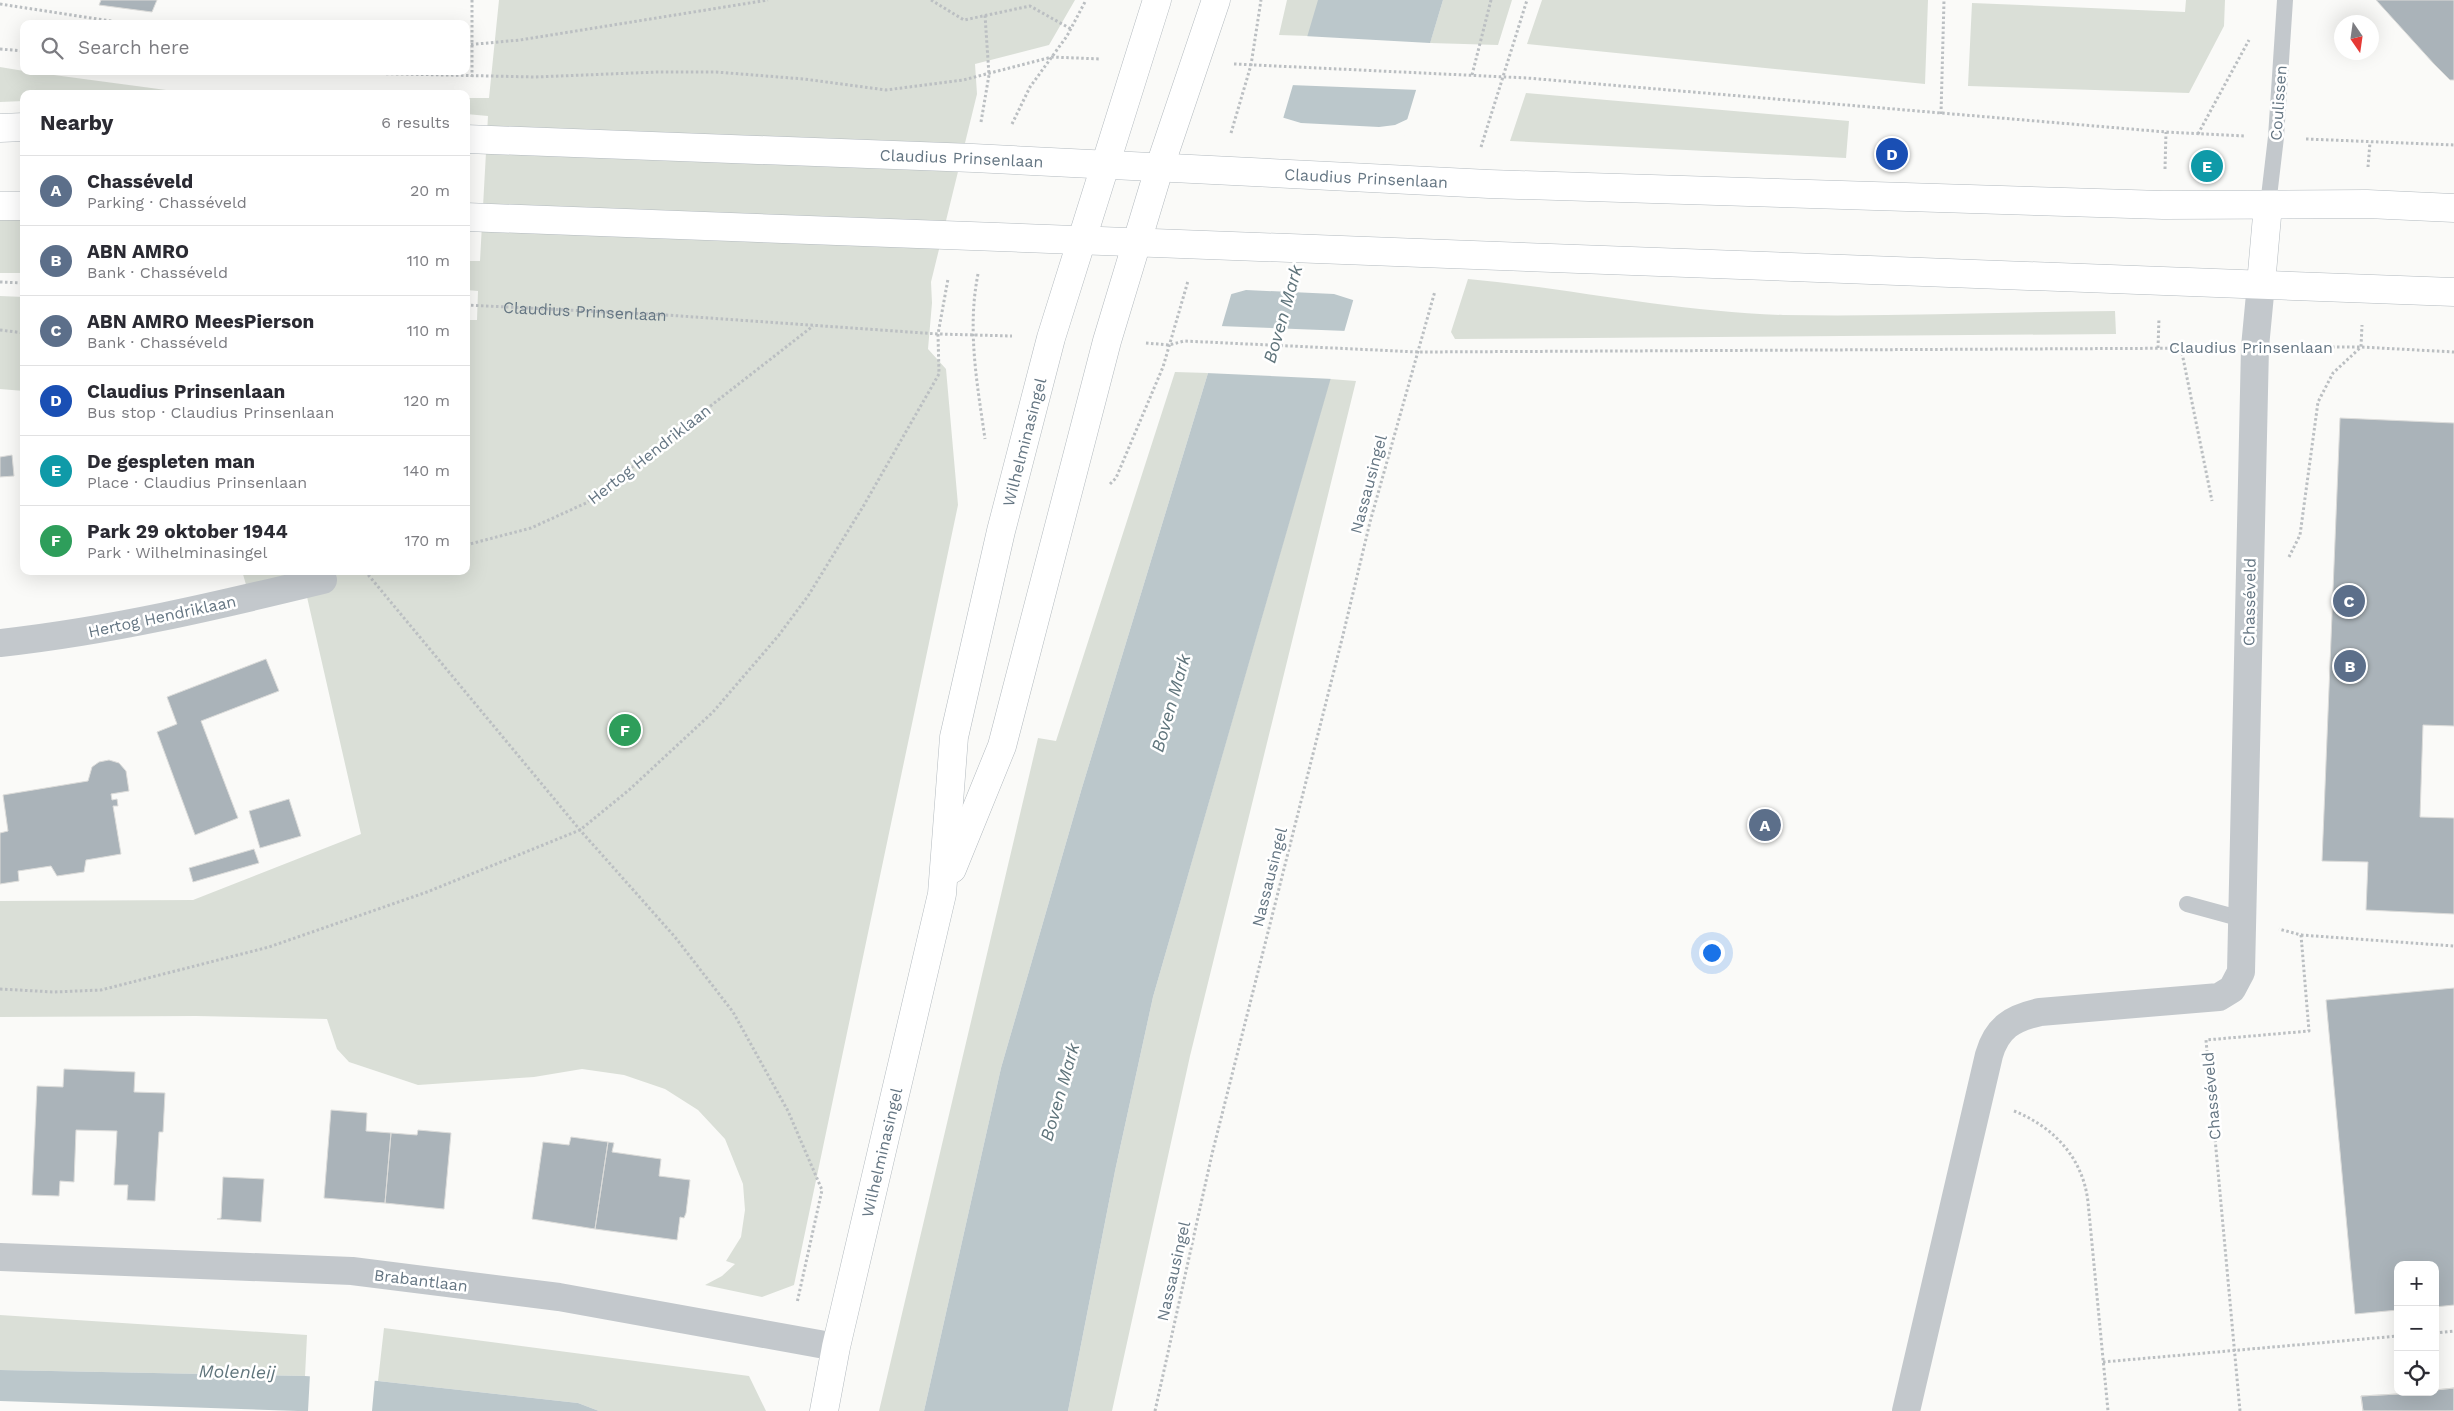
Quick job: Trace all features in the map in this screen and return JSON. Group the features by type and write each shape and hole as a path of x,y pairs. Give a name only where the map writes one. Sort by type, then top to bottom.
{"main road":[{"name":"Wilhelminasingel","path":"824,1411 836,1347 942,894 954,737 1003,522 1051,338 1157,0"},
{"name":"Wilhelminasingel","path":"942,894 1002,746 1107,341 1159,169 1216,0"},
{"path":"0,128 20,127"},
{"name":"Claudius Prinsenlaan","path":"470,138 973,158 1159,169 1408,178 1489,184 2163,205 2367,204 2454,208"},
{"path":"2261,284 2268,205"},
{"path":"0,206 20,206"},
{"path":"470,217 2454,292"}],"street":[{"name":"Chasséveld","path":"1906,1411 1992,1043 2003,1027 2019,1017 2051,1010 2211,999 2225,994 2235,985 2240,972 2255,347 2261,284"},
{"name":"Hertog Hendriklaan","path":"0,643 72,634 159,619 323,580"},
{"name":"Brabantlaan","path":"0,1257 352,1271 559,1297 836,1347"}],"lane":[{"name":"Coulissen","path":"2268,205 2276,137 2285,0"},
{"path":"2187,904 2242,920"}],"path":[{"path":"472,0 472,77"},
{"path":"472,46 768,0"},
{"path":"931,0 964,20 1030,6 1071,28"},
{"path":"403,75 535,77 658,72 716,72 804,79 886,90 938,85 1052,57 1086,0"},
{"path":"1472,75 1491,0"},
{"path":"1941,114 1944,0"},
{"path":"0,4 104,20"},
{"path":"980,128 989,74 985,16"},
{"path":"2198,134 2245,47 2250,33"},
{"path":"0,49 20,51"},
{"path":"1271,66 1472,75 2198,134 2454,145"},
{"path":"2367,204 2370,142"},
{"path":"0,989 54,992 101,990 269,947 427,892 580,830 630,790 713,712 779,635 808,596 864,505 939,374 938,334 948,279"},
{"path":"0,282 20,283"},
{"path":"2286,562 2300,535 2318,402 2333,373 2361,347 2364,288"},
{"name":"Claudius Prinsenlaan","path":"470,305 973,335"},
{"name":"Hertog Hendriklaan","path":"470,544 531,528 586,503 813,326"},
{"path":"0,330 20,332"},
{"name":"Claudius Prinsenlaan","path":"1184,341 1418,352 2361,347 2454,352"},
{"path":"1103,491 1116,478 1163,367 1169,344"},
{"name":"Nassausingel","path":"1155,1411 1212,1154 1370,522 1418,352"},
{"path":"368,575 580,830 675,937 733,1012 788,1112 822,1190 789,1338"},
{"path":"2242,920 2301,935 2454,946"},
{"name":"Chasséveld","path":"2240,1411 2206,1040 2309,1031 2301,935"},
{"path":"1979,1096 2029,1118 2049,1131 2071,1153 2081,1170 2088,1202 2108,1411"},
{"path":"2439,1333 2454,1331"},
{"path":"2103,1362 2394,1336"}],"shaded area":[{"path":"499,0 1075,0 1049,45 975,64 977,94 931,282 932,303 928,349 946,369 958,505 794,1285 762,1297 705,1285 722,1276 735,1264 726,1261 741,1237 745,1210 743,1184 725,1139 698,1110 665,1089 624,1075 582,1069 534,1077 418,1085 349,1062 337,1049 327,1019 196,1016 0,1017 0,901 193,900 361,834 302,575 470,575 470,320 477,320 478,291 470,290 470,261 480,261 488,116 470,114 470,98 489,98"},
{"path":"1287,0 1319,0 1309,36 1279,35"},
{"path":"1443,0 1512,0 1498,45 1430,43"},
{"path":"1542,0 1928,0 1925,84 1527,44"},
{"path":"2186,0 2225,0 2224,26 2189,93 1968,86 1972,3 2185,12"},
{"path":"0,67 20,70 20,75 54,75 166,90 20,90 20,101 0,102"},
{"path":"1526,93 1849,121 1846,158 1510,141"},
{"path":"0,220 20,220 20,273 0,273"},
{"path":"1468,279 1704,310 1783,315 1908,315 2115,311 2116,334 1455,339 1451,332"},
{"path":"0,296 20,297 20,391 0,389"},
{"path":"1175,372 1208,373 1081,791 1001,1068 924,1411 879,1411 1038,738 1056,741"},
{"path":"1330,379 1356,381 1190,1056 1112,1411 1068,1411 1115,1171 1153,997"},
{"path":"243,575 302,575 247,588"},
{"path":"0,1315 307,1335 305,1376 0,1370"},
{"path":"384,1328 749,1376 766,1411 599,1411 578,1403 378,1381"}],"water":[{"name":"Boven Mark","path":"1318,0 1443,0 1355,294 1153,997 1115,1171 1068,1411 924,1411 1001,1068 1081,791 1208,373"},
{"path":"0,1370 305,1376 378,1381 578,1403 599,1411 298,1411 0,1401"}],"pier":[{"path":"1304,36 1433,43 1419,90 1290,85"},
{"path":"1281,117 1301,123 1379,127 1395,125 1410,118 1356,301 1334,294 1246,290 1228,295"},
{"path":"1219,326 1347,331 1333,379 1206,373"},
{"path":"310,1374 375,1378 372,1411 308,1411"}],"building":[{"path":"101,0 157,0 152,12 99,5"},
{"path":"2376,0 2454,0 2454,80 2450,80 2434,64"},
{"path":"2340,418 2454,423 2454,726 2423,725 2420,817 2454,818 2454,914 2366,910 2368,862 2322,861"},
{"path":"12,455 14,476 0,477 0,457"},
{"path":"266,659 279,691 201,721 238,818 195,835 157,732 177,724 167,697"},
{"path":"109,760 119,763 126,771 129,791 111,794 112,800 117,799 118,806 113,806 121,854 86,860 84,872 57,876 51,866 18,871 19,881 0,884 0,833 8,831 3,795 88,781 92,767 99,762"},
{"path":"289,799 301,836 260,848 249,811"},
{"path":"254,849 259,863 193,882 189,868"},
{"path":"2454,988 2454,1305 2439,1307 2439,1261 2394,1261 2394,1310 2355,1314 2326,1000"},
{"path":"64,1069 135,1072 134,1092 165,1093 163,1132 159,1132 155,1201 127,1200 128,1185 114,1185 117,1131 76,1130 74,1182 60,1181 59,1196 32,1195 37,1086 63,1087"},
{"path":"331,1110 367,1113 366,1131 391,1133 385,1203 324,1198"},
{"path":"418,1130 451,1133 444,1209 385,1203 391,1133 417,1135"},
{"path":"571,1137 608,1142 595,1229 532,1219 543,1142 569,1145"},
{"path":"608,1142 614,1143 612,1152 661,1159 659,1176 690,1180 686,1213 684,1218 680,1217 677,1240 595,1229"},
{"path":"223,1177 264,1179 261,1222 217,1219 221,1218"},
{"path":"2454,1388 2454,1411 2363,1411 2361,1396 2394,1394 2394,1396 2439,1396 2439,1390"},
{"path":"2454,1388 2454,1411 2363,1411 2361,1396 2394,1394 2394,1396 2439,1396 2439,1390"}],"place":[{"name":"Claudius Prinsenlaan","path":"1892,154"},
{"name":"De gespleten man","path":"2207,166"},
{"name":"ABN AMRO MeesPierson","path":"2349,601"},
{"name":"ABN AMRO","path":"2350,666"},
{"name":"Park 29 oktober 1944","path":"625,730"},
{"name":"Chasséveld","path":"1765,825"}],"water label":[{"name":"Molenleij","path":"237,1372"}]}
